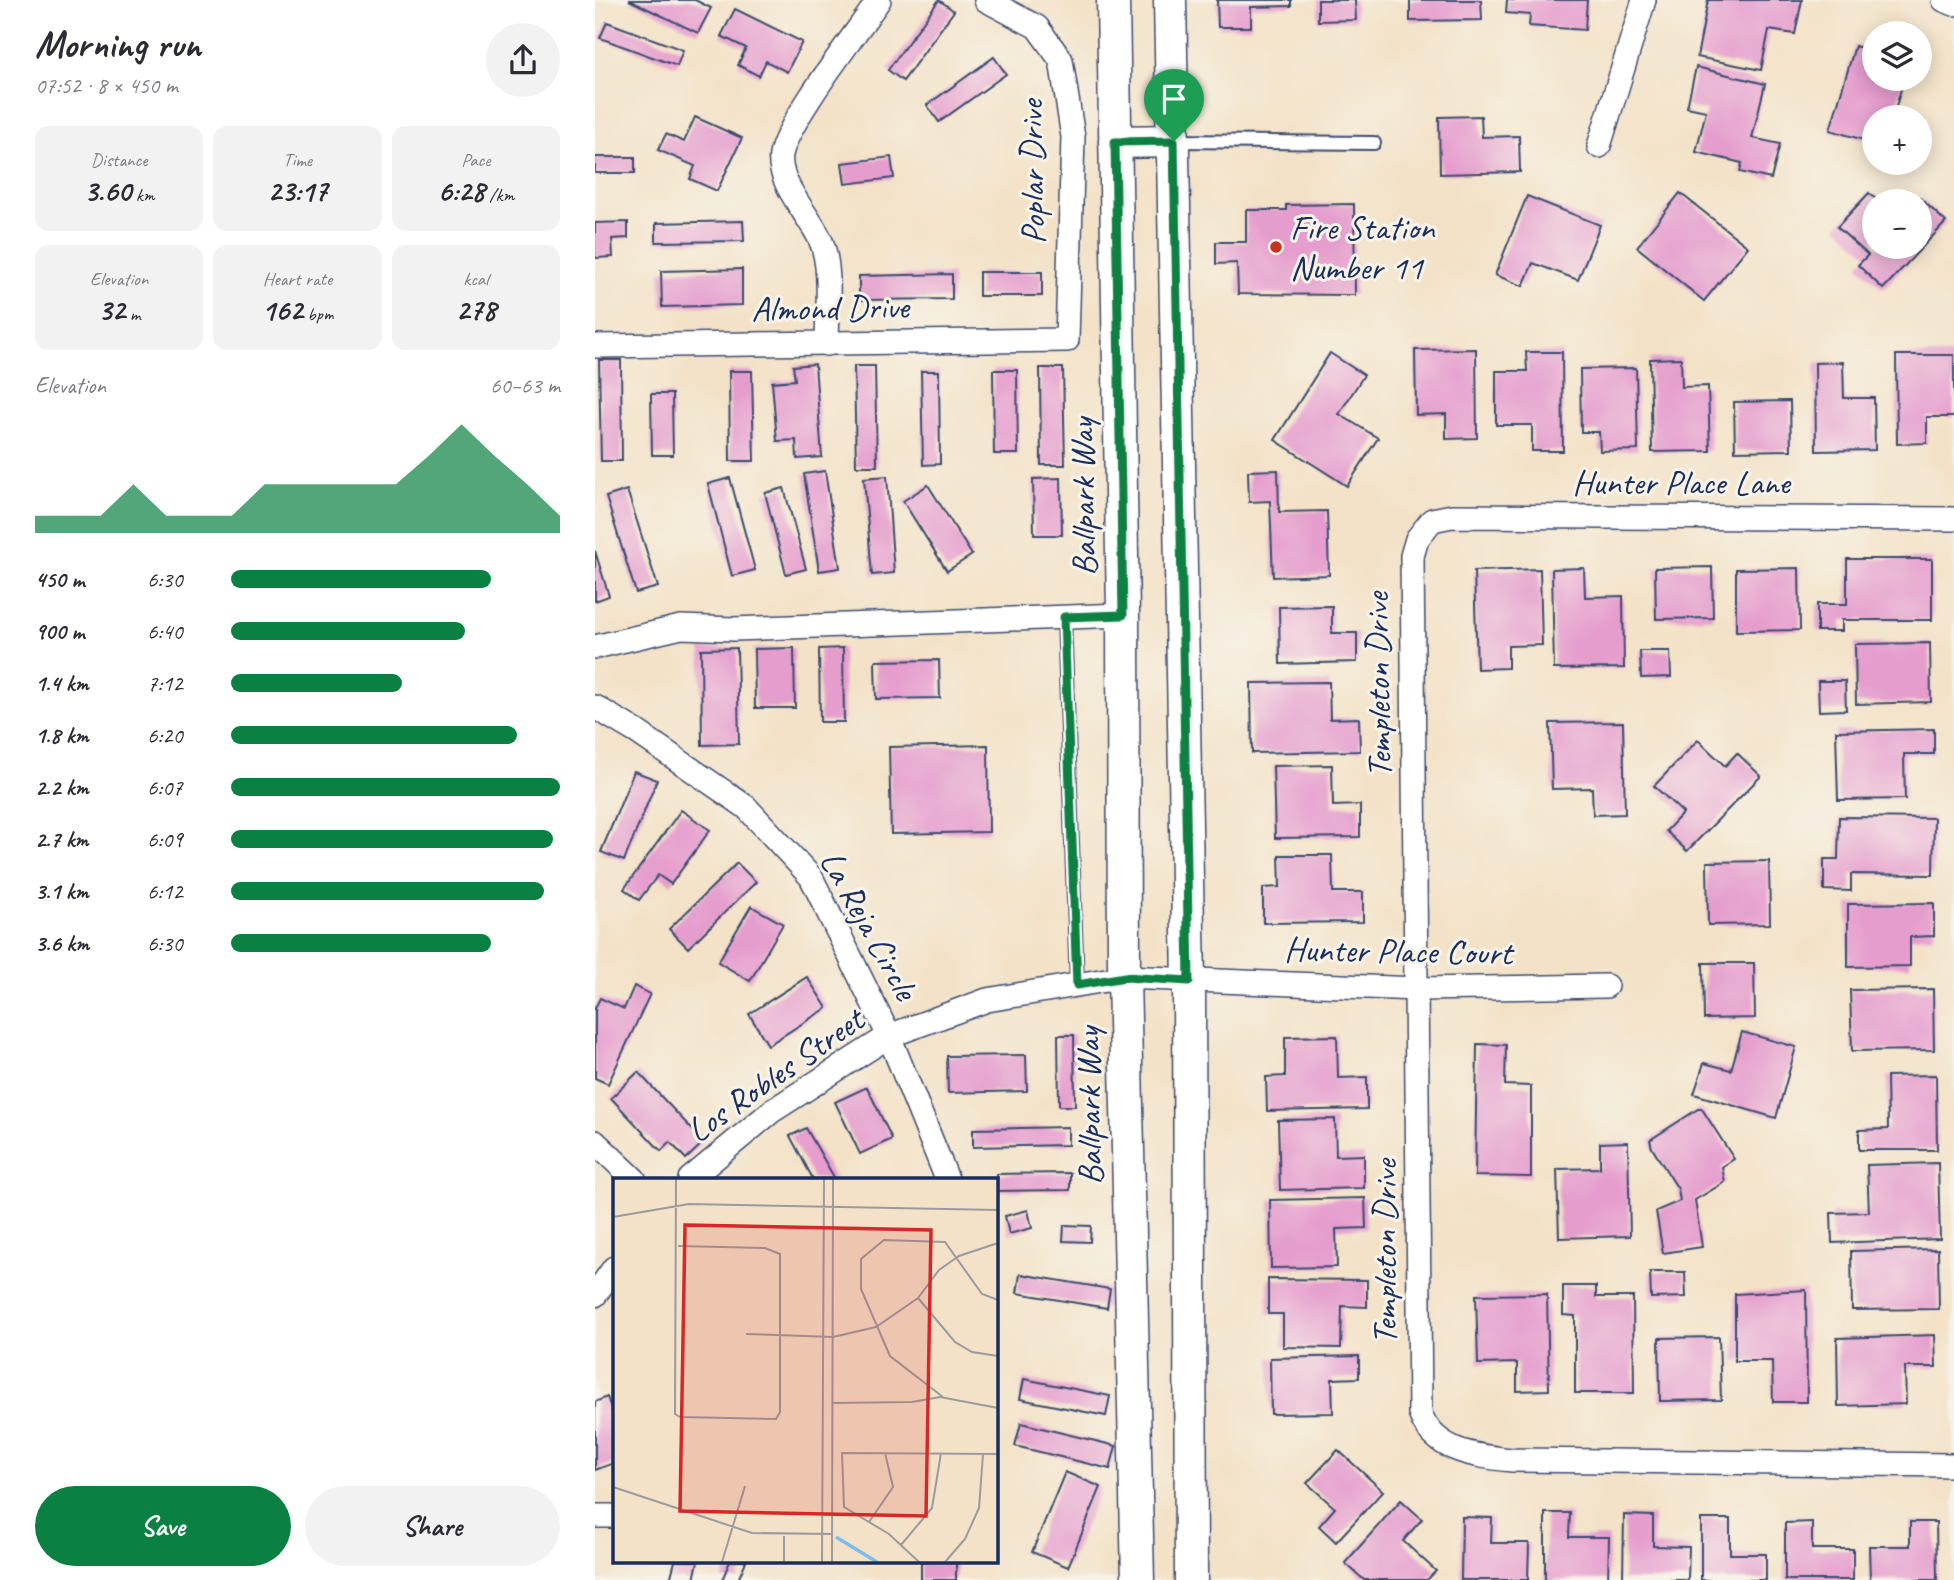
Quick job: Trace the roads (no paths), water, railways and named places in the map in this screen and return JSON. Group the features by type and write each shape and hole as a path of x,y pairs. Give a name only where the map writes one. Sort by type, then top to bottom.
{"main road":[{"name":"Ballpark Way","path":"1113,0 1123,615 1125,977 1137,1580"},
{"path":"1170,0 1189,981 1191,1580"},
{"path":"1115,142 1174,141"}],"street":[{"path":"827,344 826,261 821,240 785,178 781,155 796,122 879,0"},
{"name":"Poplar Drive","path":"986,0 1037,27 1061,60 1073,137 1067,340"},
{"path":"1599,146 1644,0"},
{"path":"1944,0 1954,4"},
{"name":"Almond Drive","path":"595,346 1067,340"},
{"name":"Hunter Place Lane","path":"1417,539 1432,520 1452,516 1954,519"},
{"name":"Templeton Drive","path":"1417,539 1412,556 1420,1413 1426,1429 1433,1437 1474,1456 1512,1460 1954,1465"},
{"path":"595,648 681,628 734,629 1123,615"},
{"name":"La Reja Circle","path":"595,708 637,732 747,807 811,877 889,1036 947,1178"},
{"name":"Los Robles Street","path":"691,1178 772,1111 889,1036 987,1000 1125,977 1189,981"},
{"name":"Hunter Place Court","path":"1189,981 1417,989 1607,986"},
{"path":"595,1142 633,1178"},
{"path":"595,1295 613,1269"},
{"path":"595,1516 613,1516"}],"lane":[{"path":"1174,141 1374,143"},
{"path":"1064,617 1077,985"}],"place":[{"name":"Fire Station Number 11","path":"1276,247"}]}
